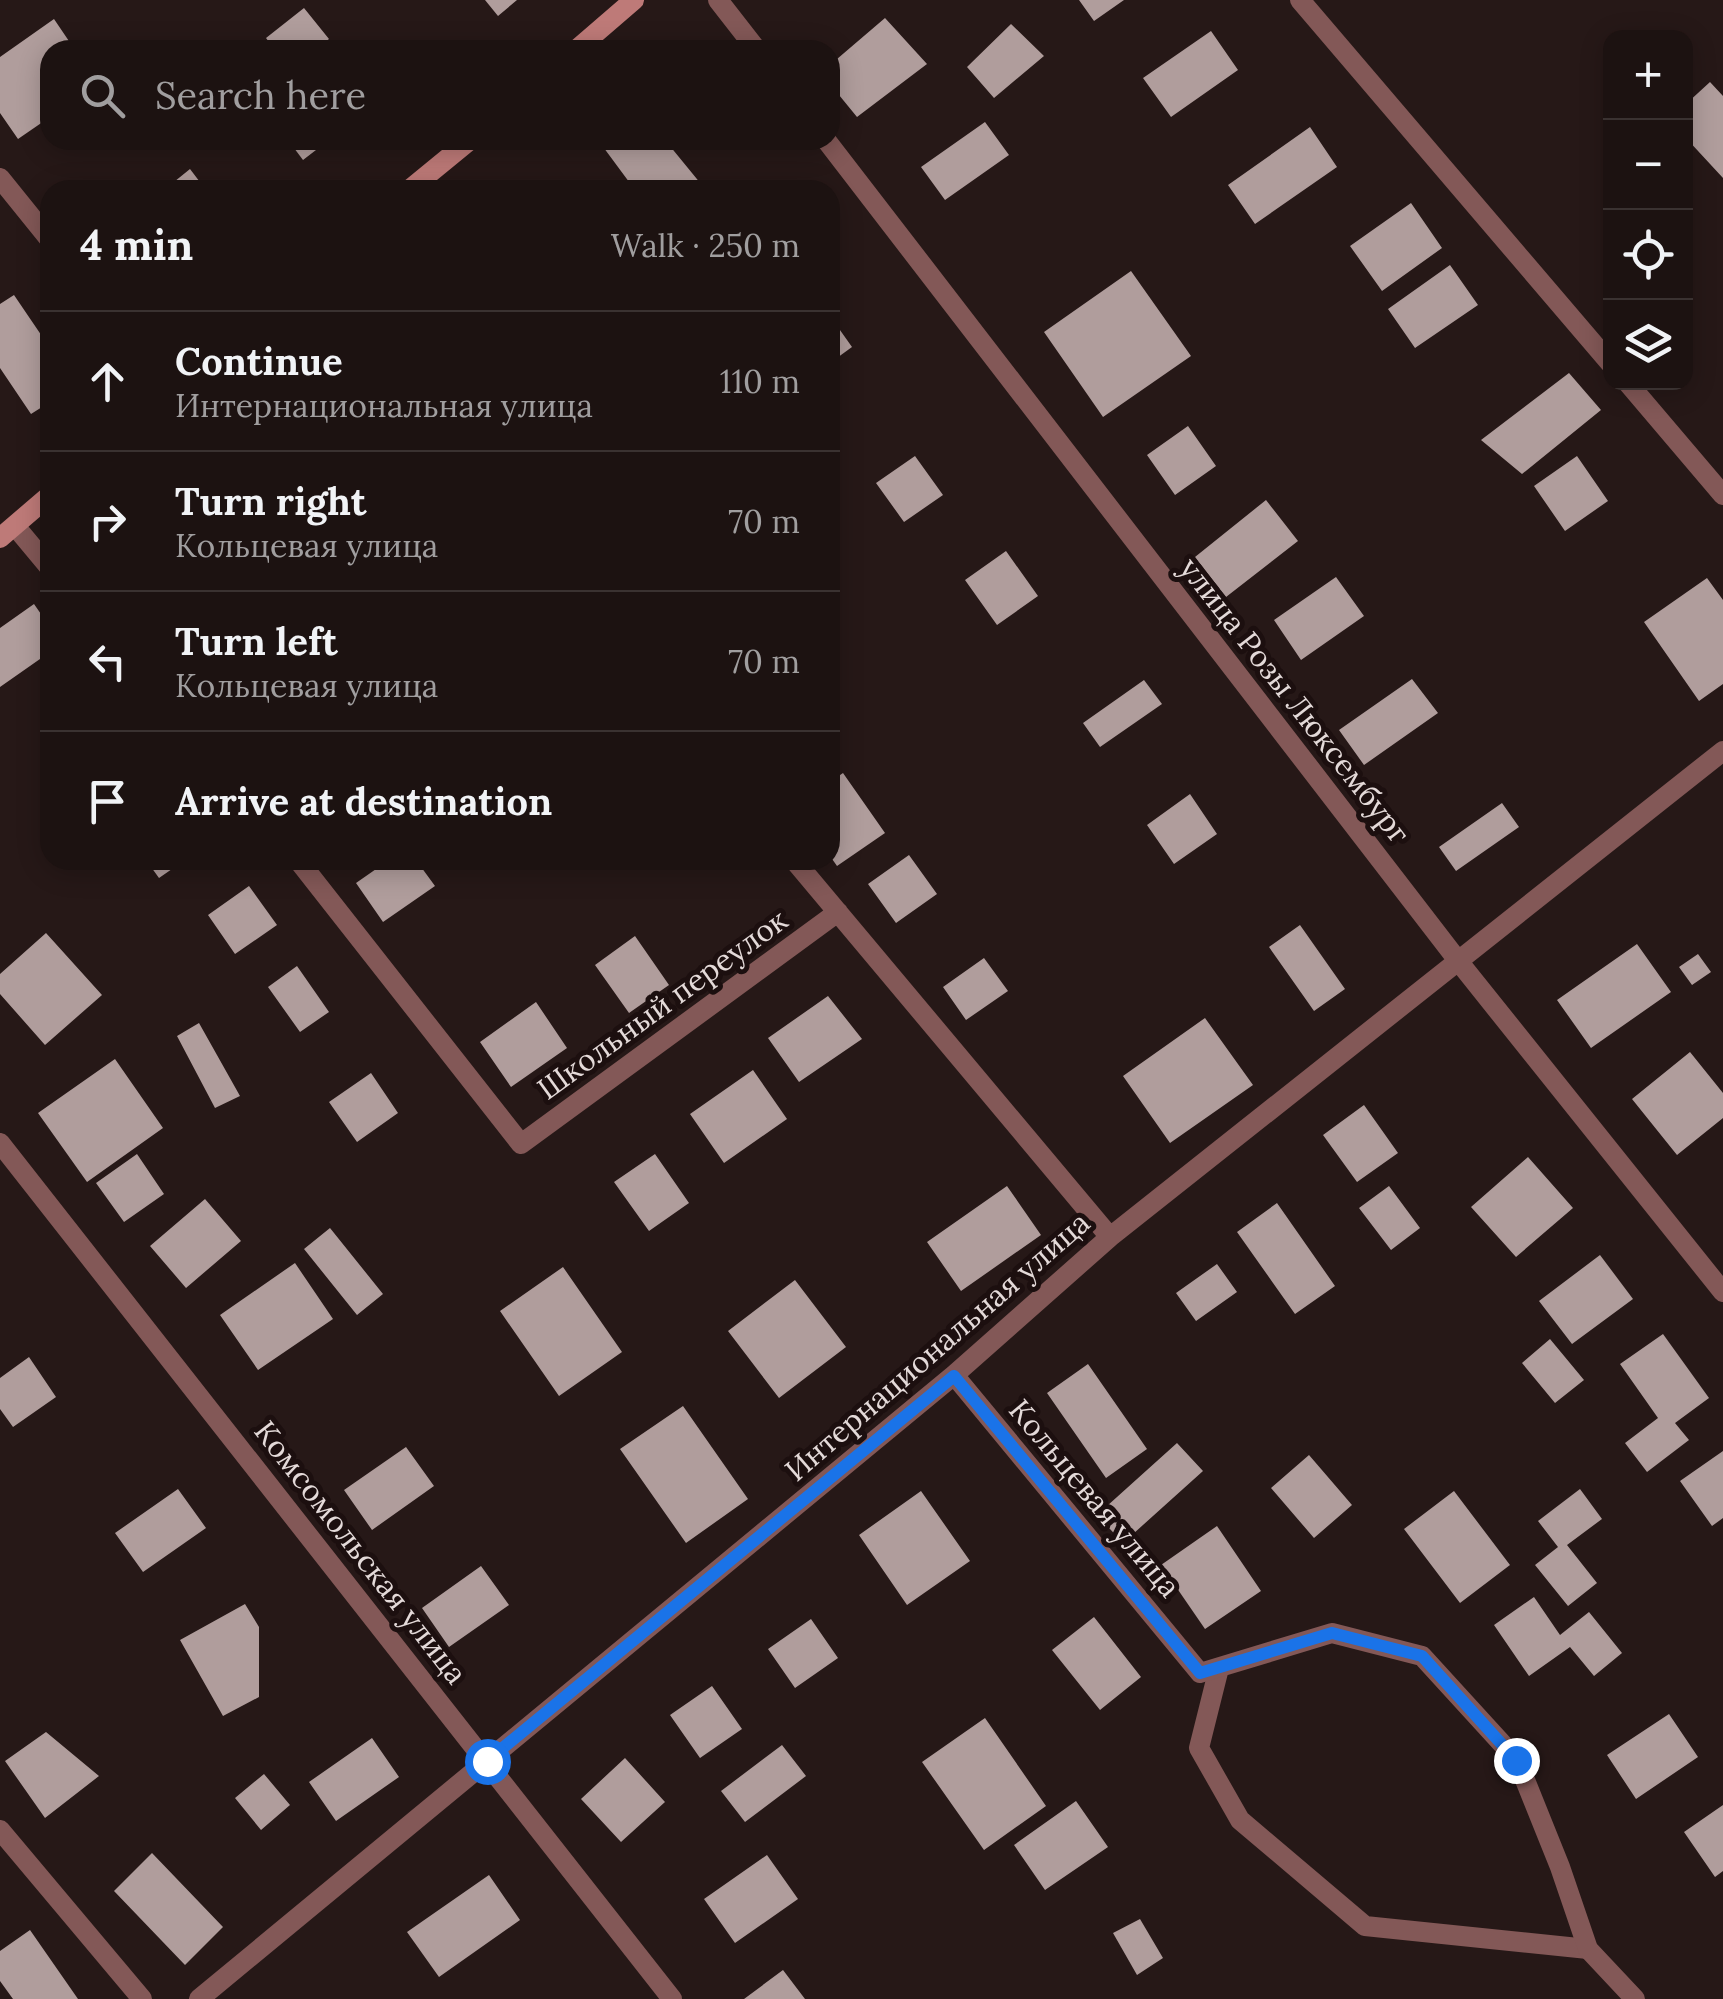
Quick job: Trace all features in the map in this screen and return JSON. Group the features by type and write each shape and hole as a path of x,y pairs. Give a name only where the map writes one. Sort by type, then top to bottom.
{"street":[{"path":"588,40 634,0"},
{"path":"718,0 749,40"},
{"path":"1300,0 1603,355"},
{"path":"421,180 458,150"},
{"name":"улица Розы Люксембург","path":"834,150 1459,962 1723,1292"},
{"path":"0,178 40,228"},
{"path":"1634,390 1723,494"},
{"path":"40,504 7,532 40,560"},
{"name":"Интернациональная улица","path":"199,1999 954,1376 1110,1237 1723,750"},
{"name":"Школьный переулок","path":"306,870 522,1144 838,912"},
{"path":"802,870 1110,1237"},
{"name":"Комсомольская улица","path":"0,1143 672,1999"},
{"name":"Кольцевая улица","path":"954,1376 1200,1673 1219,1668"},
{"path":"1588,1949 1365,1926 1240,1820 1199,1748 1219,1668 1332,1633 1422,1656 1516,1760 1560,1867 1588,1949 1636,1999"},
{"path":"0,1830 142,1999"}],"building":[{"path":"485,0 517,0 498,16"},
{"path":"1079,0 1124,0 1094,21"},
{"path":"304,8 329,39 268,40"},
{"path":"885,18 927,64 857,117 840,96 840,56"},
{"path":"54,19 68,40 40,40 40,124 18,139 0,113 0,57"},
{"path":"1011,24 1044,56 994,98 967,67"},
{"path":"1211,31 1238,70 1171,117 1143,78"},
{"path":"1710,82 1723,96 1723,178 1693,146 1693,98"},
{"path":"985,122 1009,155 945,200 921,167"},
{"path":"1310,127 1337,167 1255,224 1228,185"},
{"path":"296,150 316,150 303,160"},
{"path":"605,150 673,150 698,180 628,180"},
{"path":"190,169 198,180 176,180"},
{"path":"1411,203 1442,248 1382,291 1350,246"},
{"path":"1450,265 1478,305 1415,348 1388,309"},
{"path":"1131,271 1191,356 1103,417 1044,332"},
{"path":"14,295 40,333 40,408 31,414 0,368 0,304"},
{"path":"840,330 852,347 840,356"},
{"path":"1569,373 1601,410 1522,474 1481,440"},
{"path":"1188,426 1216,466 1175,495 1147,455"},
{"path":"915,456 943,495 904,522 876,483"},
{"path":"1577,456 1608,501 1565,531 1534,486"},
{"path":"1266,500 1298,541 1226,597 1195,557"},
{"path":"1006,551 1038,596 997,625 965,580"},
{"path":"1336,577 1364,616 1301,660 1274,620"},
{"path":"1707,578 1723,600 1723,684 1699,701 1644,622"},
{"path":"34,604 40,613 40,659 0,687 0,628"},
{"path":"1412,679 1438,713 1364,765 1339,730"},
{"path":"1144,680 1162,704 1100,747 1083,723"},
{"path":"843,773 885,833 840,864"},
{"path":"1190,794 1217,834 1174,864 1147,825"},
{"path":"1502,803 1519,827 1456,871 1439,847"},
{"path":"909,855 937,894 896,923 868,884"},
{"path":"153,870 171,870 159,878"},
{"path":"375,870 423,870 435,886 383,922 356,883"},
{"path":"249,886 277,925 235,954 208,915"},
{"path":"1300,925 1345,989 1314,1011 1269,947"},
{"path":"46,933 102,995 45,1045 0,994 0,974"},
{"path":"635,936 669,985 629,1013 595,965"},
{"path":"1637,944 1671,992 1591,1048 1557,1000"},
{"path":"1698,954 1711,972 1692,985 1679,967"},
{"path":"984,958 1008,991 966,1020 943,987"},
{"path":"297,966 329,1012 300,1032 268,987"},
{"path":"828,996 862,1039 799,1082 768,1038"},
{"path":"536,1002 567,1048 511,1087 480,1042"},
{"path":"1205,1018 1253,1085 1170,1143 1123,1076"},
{"path":"199,1023 240,1096 215,1108 177,1036"},
{"path":"1690,1052 1723,1093 1723,1118 1677,1155 1632,1099"},
{"path":"115,1059 163,1128 87,1182 38,1113"},
{"path":"753,1070 787,1119 724,1163 690,1114"},
{"path":"371,1073 398,1113 357,1142 329,1102"},
{"path":"1364,1105 1398,1153 1357,1182 1323,1135"},
{"path":"137,1154 164,1194 124,1222 96,1183"},
{"path":"655,1154 689,1203 649,1231 614,1182"},
{"path":"1528,1157 1573,1208 1516,1257 1471,1207"},
{"path":"1007,1186 1041,1235 961,1291 927,1242"},
{"path":"1389,1186 1420,1228 1391,1250 1359,1208"},
{"path":"205,1199 241,1241 186,1288 150,1246"},
{"path":"1277,1203 1335,1286 1295,1314 1237,1232"},
{"path":"330,1228 383,1294 357,1315 304,1249"},
{"path":"1600,1255 1633,1299 1572,1344 1539,1301"},
{"path":"295,1263 333,1319 258,1370 220,1315"},
{"path":"1217,1264 1237,1292 1196,1321 1176,1293"},
{"path":"563,1267 622,1352 559,1396 500,1311"},
{"path":"795,1280 846,1347 779,1398 728,1331"},
{"path":"1663,1334 1709,1398 1675,1423 1689,1440 1647,1472 1625,1443 1658,1418 1620,1364"},
{"path":"1550,1339 1584,1380 1555,1403 1522,1363"},
{"path":"29,1357 56,1397 13,1427 0,1409 0,1378"},
{"path":"1088,1364 1147,1449 1106,1478 1047,1393"},
{"path":"683,1406 748,1499 686,1543 620,1449"},
{"path":"1177,1443 1203,1471 1123,1543 1097,1515"},
{"path":"406,1447 434,1486 372,1530 344,1490"},
{"path":"1723,1451 1723,1518 1712,1526 1680,1481"},
{"path":"1309,1455 1352,1505 1314,1538 1271,1488"},
{"path":"178,1489 206,1528 143,1572 115,1533"},
{"path":"1580,1489 1602,1519 1567,1545 1597,1583 1568,1606 1535,1565 1558,1547 1538,1521"},
{"path":"921,1491 970,1561 907,1605 859,1535"},
{"path":"1454,1491 1510,1565 1460,1603 1404,1529"},
{"path":"1217,1526 1261,1591 1205,1629 1161,1565"},
{"path":"481,1566 509,1605 449,1647 422,1608"},
{"path":"1534,1597 1560,1635 1589,1612 1622,1653 1594,1676 1570,1647 1529,1676 1494,1625"},
{"path":"245,1604 259,1627 259,1697 223,1716 180,1640"},
{"path":"1094,1617 1141,1677 1100,1710 1052,1650"},
{"path":"811,1619 838,1658 795,1688 768,1649"},
{"path":"712,1686 742,1729 700,1758 670,1715"},
{"path":"1669,1714 1698,1757 1636,1799 1607,1755"},
{"path":"985,1718 1046,1806 984,1850 922,1762"},
{"path":"46,1732 99,1776 45,1818 5,1761"},
{"path":"372,1738 399,1777 336,1821 309,1782"},
{"path":"782,1745 806,1776 745,1822 721,1791"},
{"path":"625,1758 665,1802 621,1842 581,1799"},
{"path":"264,1774 290,1805 261,1830 235,1798"},
{"path":"1076,1801 1108,1847 1045,1890 1014,1845"},
{"path":"1723,1805 1723,1871 1715,1877 1684,1832"},
{"path":"152,1853 223,1927 185,1965 114,1891"},
{"path":"767,1855 798,1899 735,1943 704,1899"},
{"path":"489,1875 520,1920 439,1977 407,1932"},
{"path":"1140,1919 1163,1958 1137,1975 1113,1933"},
{"path":"30,1930 78,1999 13,1999 0,1981 0,1951"},
{"path":"783,1970 805,1999 744,1999"}],"route":[{"path":"487,1761 954,1376 1200,1673 1332,1633 1422,1656 1516,1760"}]}
